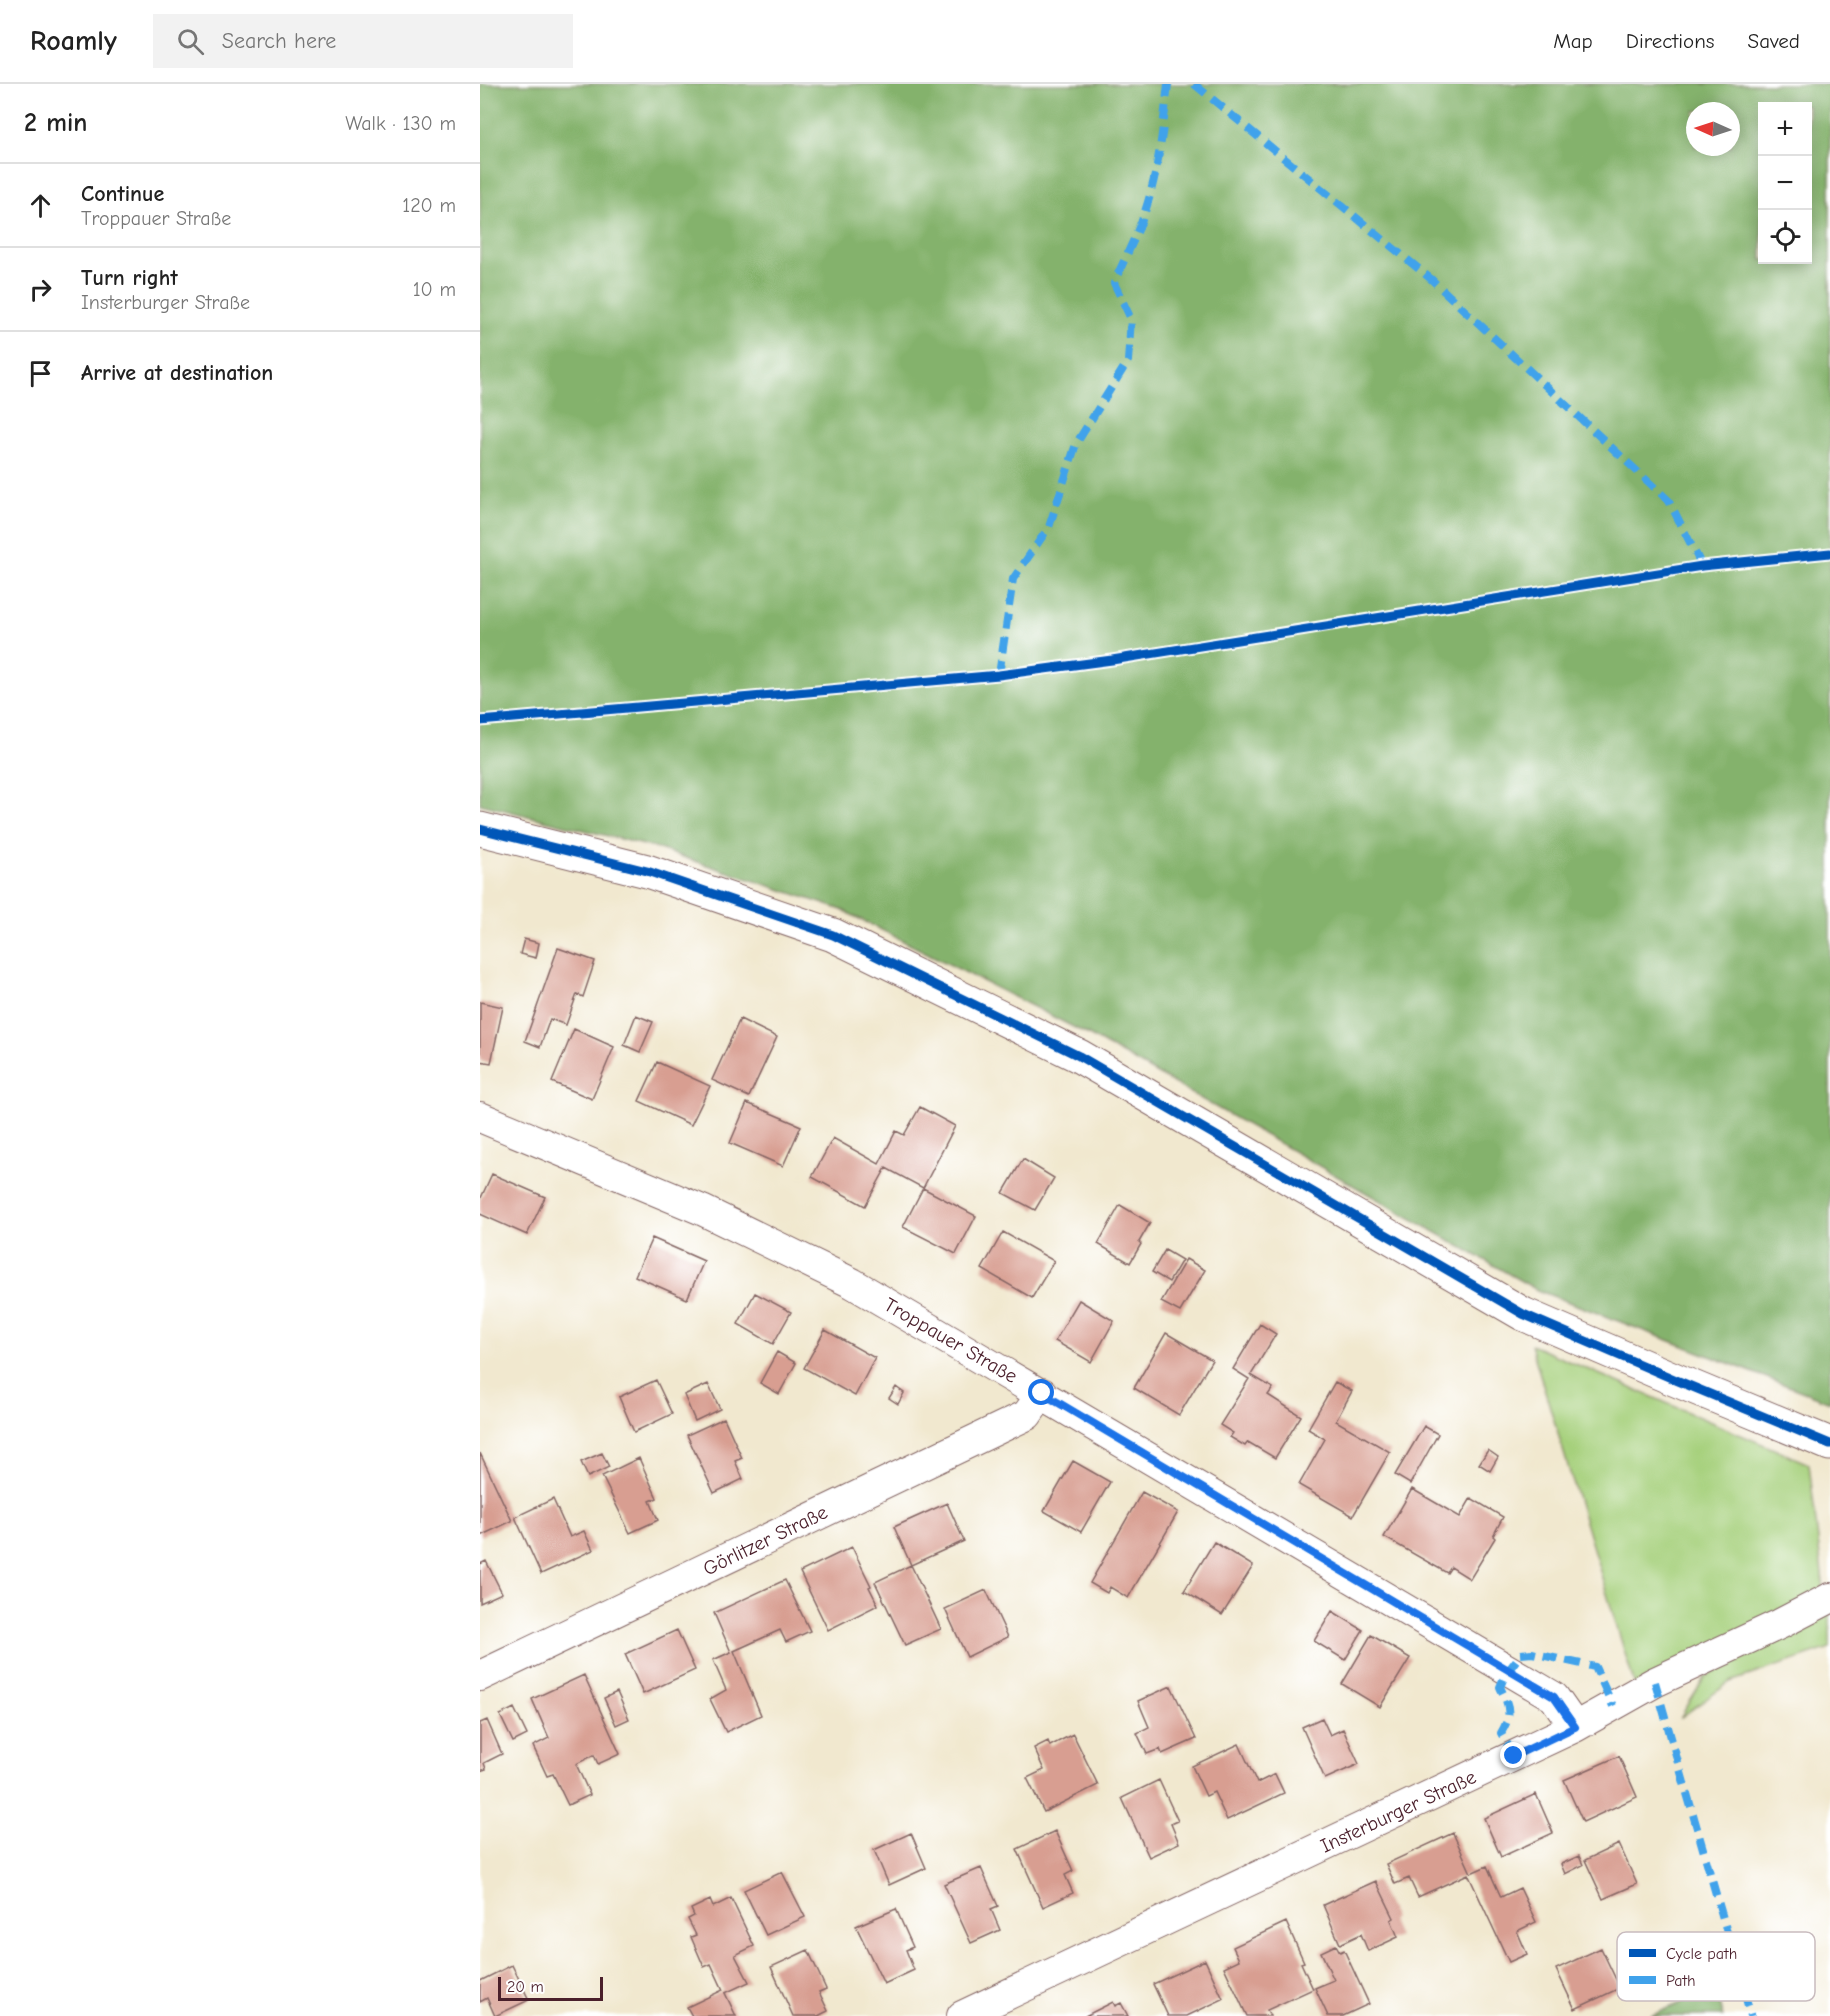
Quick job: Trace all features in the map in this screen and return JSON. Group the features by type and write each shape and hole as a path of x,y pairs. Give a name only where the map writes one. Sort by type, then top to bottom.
{"street":[{"path":"480,829 647,871 833,935 1079,1056 1523,1314 1830,1444"},
{"name":"Troppauer Straße","path":"480,1117 702,1210 852,1282 1554,1697 1575,1727"},
{"name":"Görlitzer Straße","path":"480,1676 1027,1415 1042,1393"},
{"name":"Insterburger Straße","path":"962,2016 1575,1727 1655,1682 1780,1624 1830,1598"}],"green space":[{"path":"480,84 1830,84 1830,1402 1537,1290 1087,1034 842,910 656,848 480,804"},
{"path":"1531,1345 1809,1464 1824,1591 1635,1686"},
{"path":"1830,1611 1830,1648 1730,1682 1680,1718 1705,1677"},
{"path":"1686,2001 1718,2001 1723,2016 1650,2016"}],"building":[{"path":"524,939 539,943 536,958 520,954"},
{"path":"558,948 595,961 583,997 577,994 566,1025 550,1019 540,1047 525,1041"},
{"path":"480,1002 503,1007 491,1063 480,1061"},
{"path":"636,1015 653,1022 640,1052 624,1045"},
{"path":"740,1019 777,1037 749,1097 712,1080"},
{"path":"574,1029 614,1047 592,1099 552,1082"},
{"path":"657,1062 710,1086 691,1125 639,1101"},
{"path":"747,1103 801,1126 783,1166 730,1143"},
{"path":"920,1107 955,1126 923,1188 886,1168 865,1206 812,1177 833,1138 879,1164 896,1131 904,1135"},
{"path":"1023,1159 1054,1178 1035,1210 1003,1193"},
{"path":"492,1174 545,1197 527,1235 480,1214 480,1200"},
{"path":"923,1188 976,1216 956,1254 903,1227"},
{"path":"1120,1205 1150,1223 1130,1263 1098,1244"},
{"path":"1003,1232 1054,1261 1032,1298 982,1269"},
{"path":"652,1238 704,1261 687,1299 635,1276"},
{"path":"1165,1250 1182,1260 1169,1282 1152,1272"},
{"path":"1186,1259 1205,1270 1180,1312 1161,1302"},
{"path":"755,1293 791,1312 773,1344 738,1324"},
{"path":"1079,1300 1114,1321 1091,1362 1055,1341"},
{"path":"1260,1324 1276,1334 1251,1375 1273,1388 1268,1395 1301,1416 1275,1458 1248,1442 1245,1446 1230,1437 1233,1433 1220,1425 1249,1379 1233,1369"},
{"path":"825,1330 875,1358 855,1396 804,1368"},
{"path":"1166,1333 1212,1360 1179,1415 1134,1388"},
{"path":"777,1352 796,1363 779,1394 760,1383"},
{"path":"656,1380 672,1414 634,1432 619,1397"},
{"path":"1335,1382 1352,1391 1336,1421 1390,1452 1353,1516 1299,1485 1325,1439 1308,1429"},
{"path":"708,1384 720,1409 695,1421 684,1395"},
{"path":"896,1387 904,1393 898,1404 889,1398"},
{"path":"724,1418 742,1458 735,1461 743,1479 714,1493 687,1435"},
{"path":"1424,1426 1438,1434 1410,1484 1395,1475"},
{"path":"1488,1450 1498,1457 1490,1471 1479,1464"},
{"path":"480,1453 512,1521 480,1536"},
{"path":"602,1453 609,1467 588,1477 581,1462"},
{"path":"639,1458 657,1498 650,1501 658,1520 630,1533 602,1476"},
{"path":"1073,1461 1110,1482 1081,1532 1044,1511"},
{"path":"1412,1489 1460,1517 1471,1498 1503,1517 1493,1536 1495,1538 1470,1579 1451,1567 1447,1573 1384,1537"},
{"path":"1142,1492 1178,1512 1128,1598 1110,1587 1107,1593 1090,1583"},
{"path":"553,1499 570,1537 584,1531 593,1550 541,1574 515,1517"},
{"path":"947,1503 964,1541 911,1565 894,1527"},
{"path":"1214,1542 1253,1566 1222,1615 1184,1591"},
{"path":"852,1547 878,1605 828,1630 800,1572"},
{"path":"486,1561 502,1593 480,1603 480,1564"},
{"path":"911,1565 941,1629 905,1645 875,1582"},
{"path":"785,1580 810,1631 786,1642 780,1630 734,1651 761,1715 726,1732 710,1699 726,1690 713,1660 731,1652 714,1613"},
{"path":"986,1590 1008,1637 967,1657 945,1609"},
{"path":"1332,1611 1363,1630 1345,1660 1314,1641"},
{"path":"677,1630 695,1670 643,1694 625,1654"},
{"path":"1371,1635 1410,1658 1380,1707 1342,1684"},
{"path":"584,1675 620,1754 598,1764 594,1755 576,1764 590,1795 568,1805 553,1774 547,1776 533,1746 549,1738 532,1699"},
{"path":"1171,1686 1196,1739 1162,1754 1160,1749 1147,1754 1137,1733 1149,1727 1138,1701"},
{"path":"617,1692 629,1719 616,1725 604,1698"},
{"path":"514,1708 527,1735 513,1742 500,1715"},
{"path":"1322,1718 1330,1735 1343,1729 1359,1764 1325,1779 1302,1727"},
{"path":"487,1720 502,1754 484,1763 486,1769 480,1771 480,1723"},
{"path":"1073,1734 1098,1785 1044,1812 1027,1778 1044,1770 1034,1748 1048,1741 1050,1746"},
{"path":"1239,1744 1257,1783 1275,1774 1284,1793 1227,1820 1214,1792 1206,1796 1192,1766"},
{"path":"1619,1756 1637,1797 1583,1822 1564,1780"},
{"path":"1159,1780 1178,1821 1171,1824 1179,1843 1149,1857 1122,1798"},
{"path":"1536,1794 1553,1833 1501,1857 1484,1818"},
{"path":"1055,1831 1073,1871 1065,1875 1073,1893 1043,1907 1017,1849"},
{"path":"911,1833 926,1868 889,1885 874,1850"},
{"path":"1453,1833 1471,1873 1487,1866 1501,1897 1520,1888 1536,1922 1517,1931 1527,1954 1509,1962 1468,1874 1418,1897 1409,1878 1395,1884 1386,1864"},
{"path":"1619,1844 1637,1884 1603,1899 1585,1860"},
{"path":"1579,1856 1583,1865 1565,1874 1561,1864"},
{"path":"981,1868 998,1906 991,1909 1000,1930 971,1943 944,1884"},
{"path":"782,1872 805,1917 766,1935 744,1890"},
{"path":"1376,1881 1394,1918 1391,1920 1398,1937 1368,1951 1361,1934 1340,1944 1323,1905"},
{"path":"731,1898 754,1946 735,1955 749,1982 725,1993 736,2016 692,2016 687,2007 723,1990 711,1964 704,1967 691,1937 696,1935 688,1919 694,1916 691,1909 710,1900 713,1907"},
{"path":"896,1909 913,1947 906,1950 914,1970 884,1984 856,1926"},
{"path":"1286,1922 1313,1989 1267,2010 1270,2016 1247,2016 1224,1967 1239,1960 1233,1947"},
{"path":"1336,1945 1340,1952 1344,1950 1369,2004 1343,2016 1328,2016 1315,1988 1334,1980 1321,1952"},
{"path":"1601,1948 1617,1982 1617,1989 1575,2009 1556,1969"},
{"path":"808,1950 826,1989 819,1992 828,2011 818,2016 793,2016 771,1967"},
{"path":"1205,1960 1223,1999 1187,2016 1168,2016 1153,1984"},
{"path":"512,1965 529,2000 495,2016 487,1998 480,2002 480,1981"},
{"path":"1113,2002 1115,2006 1121,2003 1128,2016 1085,2016"}],"marked path":[{"path":"999,675 1013,579 1049,527 1076,444 1128,361 1131,319 1114,283 1148,204 1162,135 1168,84"},
{"path":"1194,84 1431,279 1669,501 1702,566"},
{"path":"1514,1756 1501,1733 1507,1720 1508,1710 1500,1687 1505,1675 1521,1654 1532,1653 1595,1667 1613,1706"},
{"path":"1655,1682 1727,1932"},
{"path":"1747,2001 1751,2016"}],"cycle path":[{"path":"480,721 999,675 1112,660 1702,566 1830,553"},
{"path":"480,829 647,871 833,935 1079,1056 1523,1314 1830,1444"}],"route":[{"path":"1042,1393 1554,1697 1575,1727 1514,1756"}]}
